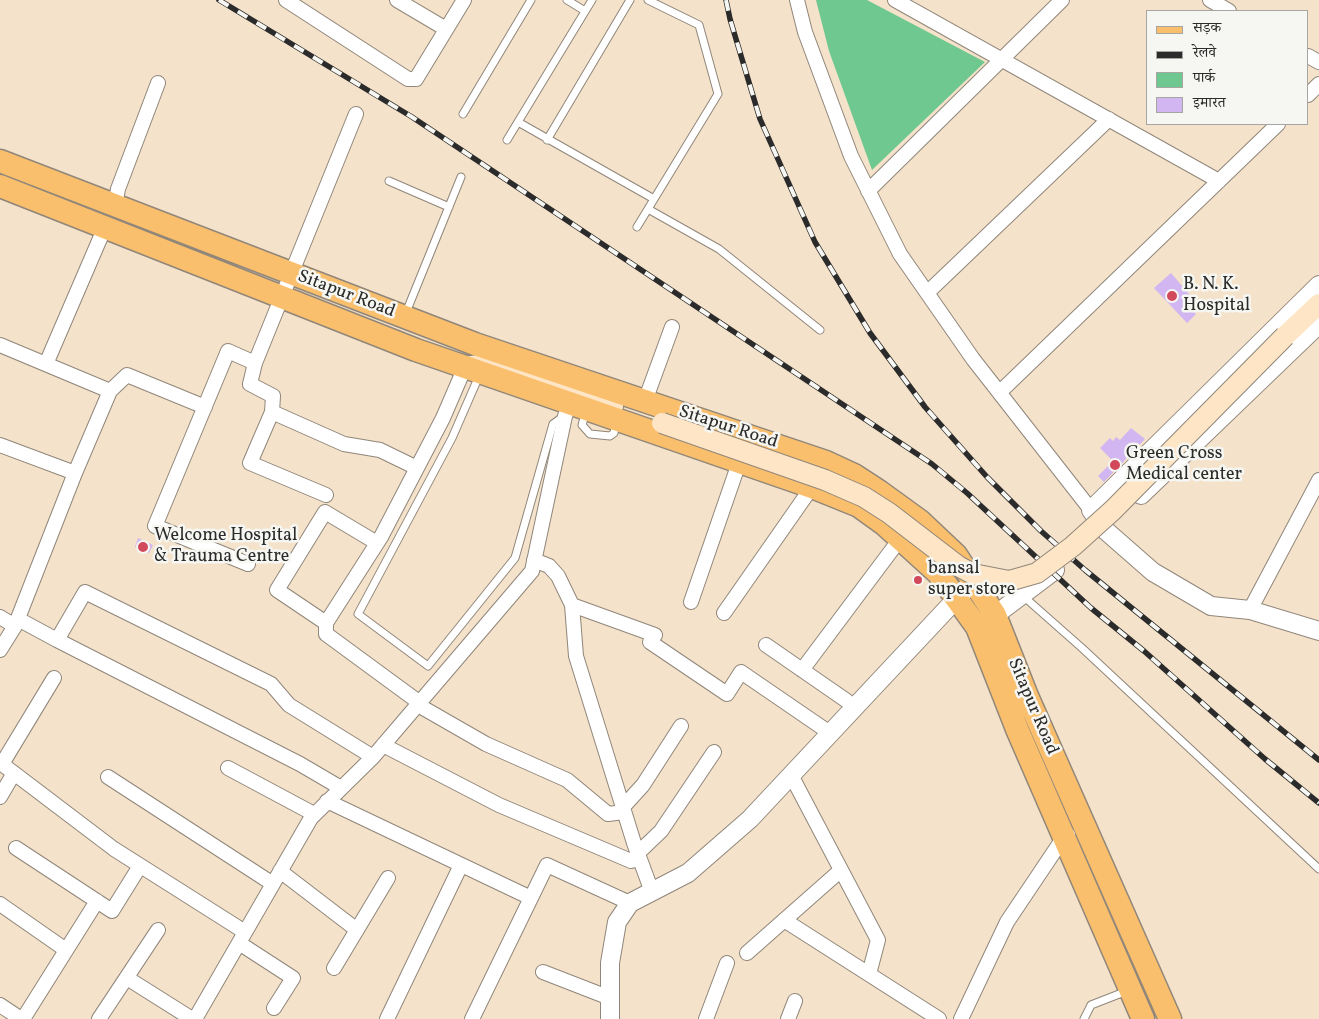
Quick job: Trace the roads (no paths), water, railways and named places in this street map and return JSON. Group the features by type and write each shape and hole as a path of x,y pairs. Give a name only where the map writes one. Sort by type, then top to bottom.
{"main road":[{"name":"Sitapur Road","path":"0,161 475,344 782,446 854,475 920,521 956,555 973,581 1016,729 1143,1019"},
{"name":"Sitapur Road","path":"0,186 283,298 478,368 574,410 616,420 740,460 859,506 900,538 938,573 956,597 986,621 1020,682 1170,1019"},
{"path":"475,344 478,368 662,423 825,480 864,497 889,513 958,566 973,574 1009,581 1037,573 1073,546 1113,510 1319,304"}],"street":[{"path":"286,0 408,79 416,79 464,0"},
{"path":"397,0 446,29"},
{"path":"797,0 805,32 851,156 900,254 1000,392 1091,510 1104,530 1153,572 1211,606 1250,610 1319,631"},
{"path":"895,0 1219,181"},
{"path":"868,191 1062,0"},
{"path":"1210,0 1227,10"},
{"path":"115,206 118,189 158,83"},
{"path":"1309,94 1319,84"},
{"path":"326,495 250,463 272,412 273,396 250,384 256,362 293,275 356,114"},
{"path":"927,293 1109,119"},
{"path":"1000,392 1277,125"},
{"path":"46,364 105,227"},
{"path":"1091,510 1319,285"},
{"path":"986,621 1104,530 1319,324"},
{"path":"645,401 672,327"},
{"path":"0,345 110,391"},
{"path":"248,564 155,526 228,351 256,362"},
{"path":"478,368 443,418 377,543 326,623 326,634 419,704 486,744 567,780 608,814 624,810 643,785 681,726"},
{"path":"0,650 16,622 75,473 110,391 127,375 205,407"},
{"path":"195,1019 314,814 373,757 532,571 574,410"},
{"path":"272,412 344,444 380,450 417,468"},
{"path":"0,445 75,473"},
{"path":"691,602 740,460"},
{"path":"1250,610 1319,480"},
{"path":"724,613 812,487"},
{"path":"326,623 277,590 325,512 377,543"},
{"path":"802,670 900,538"},
{"path":"534,560 549,566 558,576 572,605 576,656 624,810 652,892"},
{"path":"614,1018 610,998 610,963 617,922 630,903 688,873 750,819 973,581"},
{"path":"58,640 86,592 271,684 289,705 373,757"},
{"path":"572,605 655,635 650,642 727,694 741,672 830,733"},
{"path":"0,617 58,640 300,764 341,788"},
{"path":"766,645 847,701"},
{"path":"54,678 2,764 114,849 242,938 293,978 274,1008"},
{"path":"383,745 499,805 631,861 639,856 661,831 714,752"},
{"path":"228,768 314,814"},
{"path":"0,797 14,774"},
{"path":"791,775 878,940 869,974"},
{"path":"108,777 276,877 357,930"},
{"path":"327,801 531,898"},
{"path":"961,1019 1007,922 1064,837 1085,825"},
{"path":"16,848 112,911 140,866"},
{"path":"387,1019 461,865"},
{"path":"472,1019 547,865 630,903"},
{"path":"747,953 841,870"},
{"path":"334,968 388,878"},
{"path":"0,1005 22,1019 97,901"},
{"path":"0,904 66,950"},
{"path":"784,920 940,1019"},
{"path":"100,1019 158,930"},
{"path":"706,1019 727,963"},
{"path":"543,972 610,998"},
{"path":"127,978 192,1019"},
{"path":"788,1019 795,1001"}],"lane":[{"path":"463,114 531,0"},
{"path":"567,0 586,11"},
{"path":"507,140 592,0"},
{"path":"547,140 630,0"},
{"path":"637,227 718,94 698,24 648,0"},
{"path":"518,122 654,199"},
{"path":"404,318 461,178"},
{"path":"389,181 449,206"},
{"path":"648,209 719,249 820,330"},
{"path":"478,368 452,438 358,614 428,666 515,558 553,424 574,410"},
{"path":"1022,595 1082,648 1319,869"},
{"path":"1084,1019 1090,1005 1130,989"}],"railway":[{"path":"219,0 412,117 932,464 967,493 1091,608 1144,651 1265,759 1319,803"},
{"path":"726,0 760,119 815,242 870,333 925,407 987,477 1041,531 1085,570 1319,760"}],"place":[{"name":"B. N. K. Hospital","path":"1172,296"},
{"name":"Green Cross Medical center","path":"1115,465"},
{"name":"Welcome Hospital & Trauma Centre","path":"143,547"},
{"name":"bansal super store","path":"918,580"}]}
